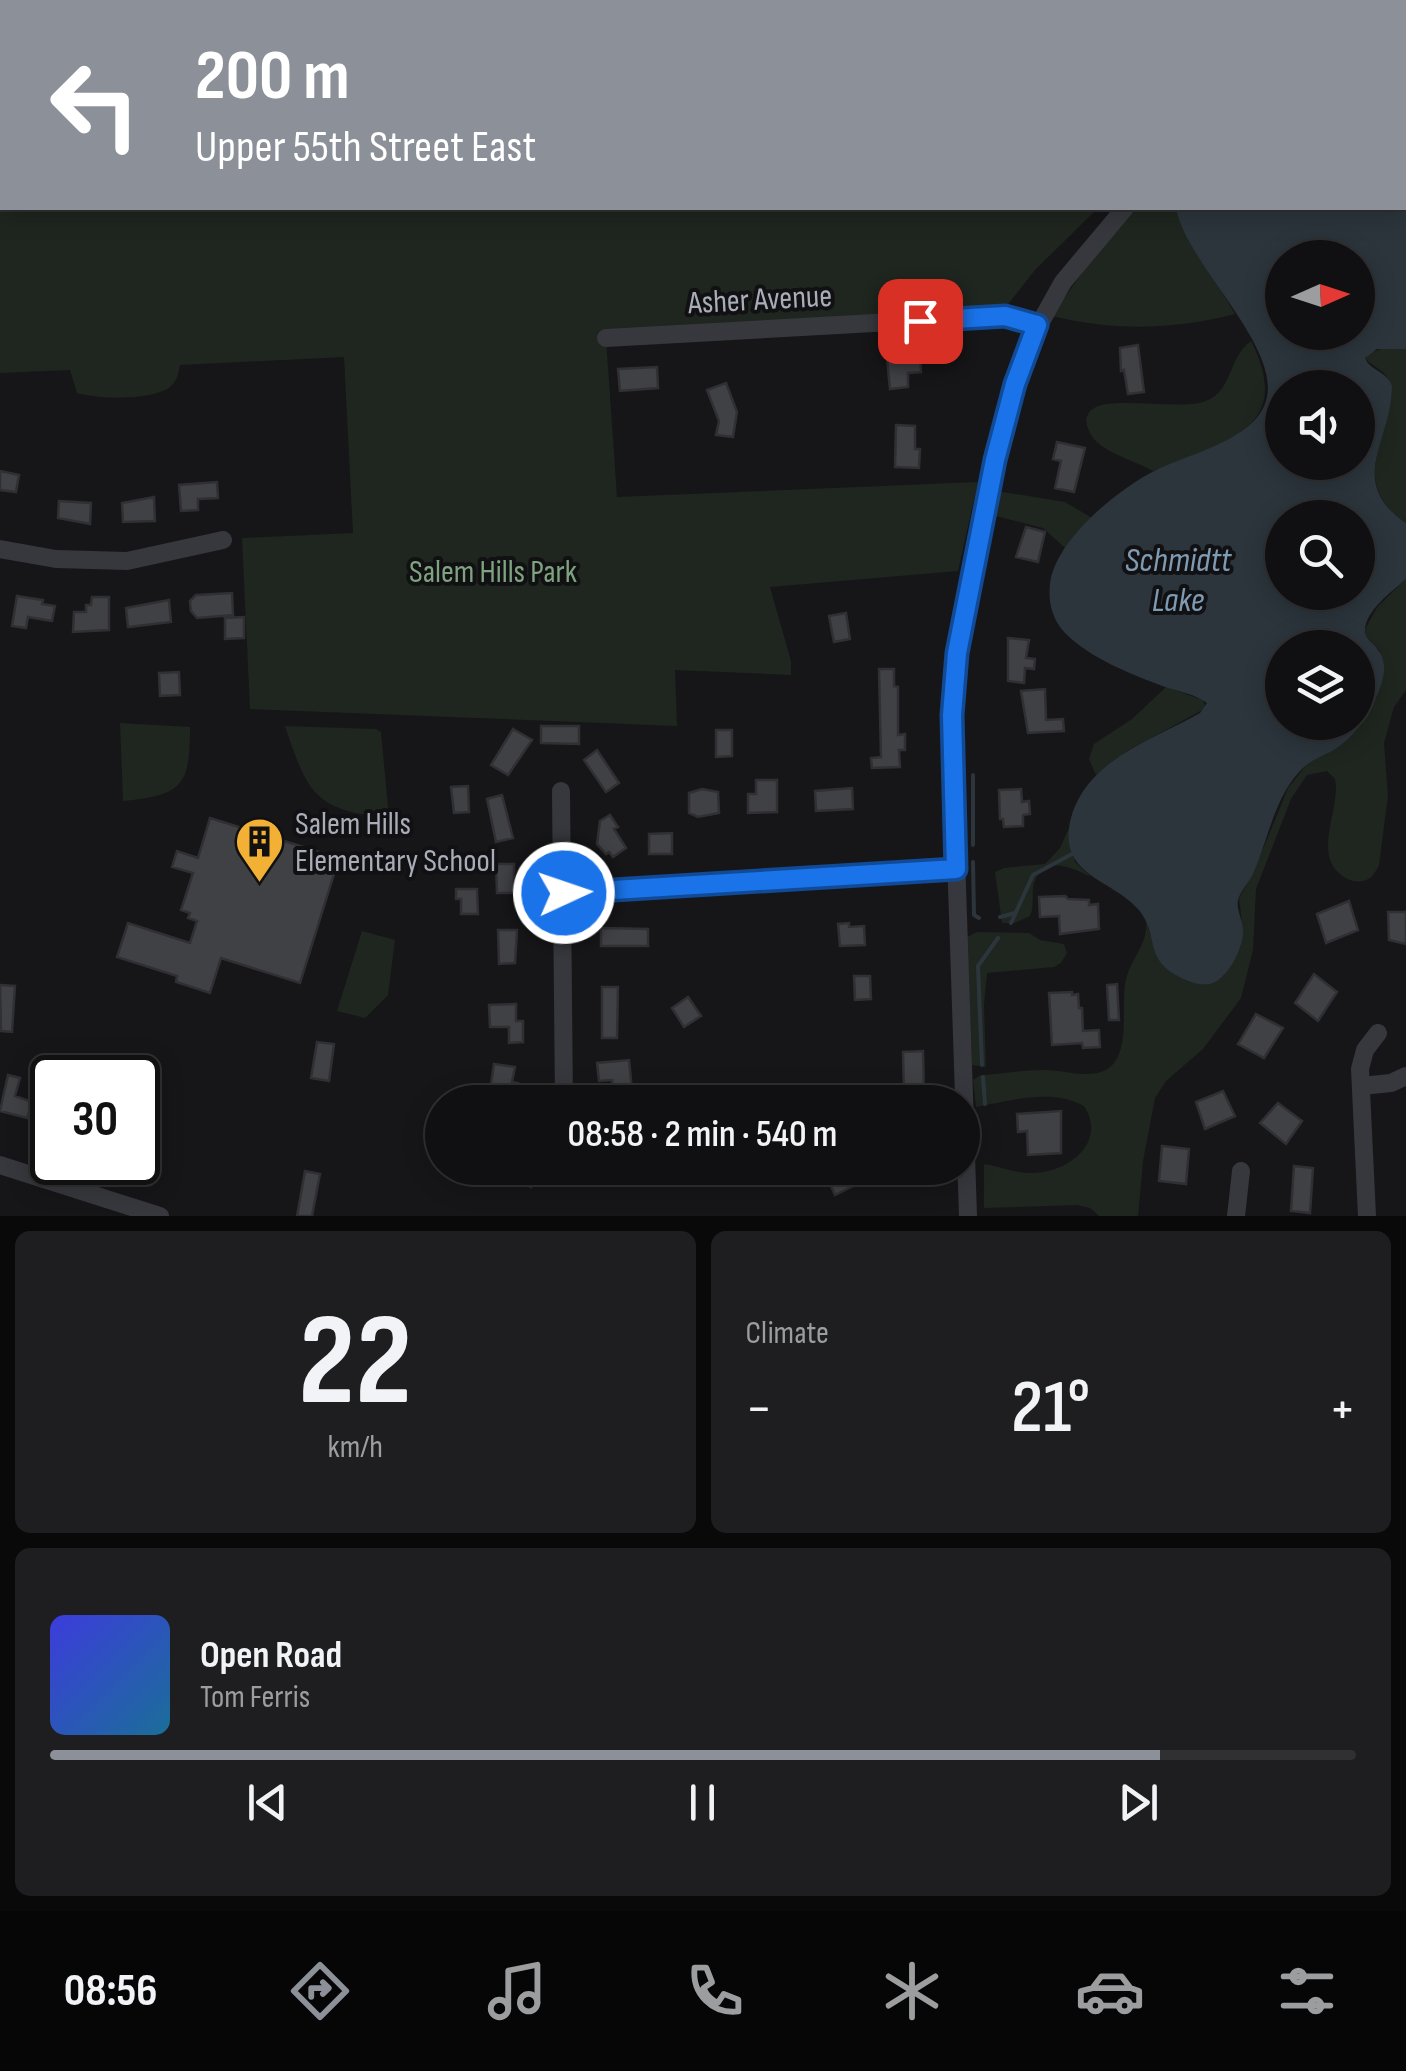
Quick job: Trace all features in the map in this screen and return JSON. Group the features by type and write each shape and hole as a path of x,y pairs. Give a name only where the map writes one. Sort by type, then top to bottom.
{"street":[{"path":"968,1216 952,715 957,653 999,443 1019,371 1037,325 1072,270 1123,210"},
{"name":"Asher Avenue","path":"606,338 999,316 1037,325"},
{"path":"0,549 56,560 127,561 223,540"},
{"path":"561,791 564,1085"},
{"path":"564,893 956,869"},
{"path":"1367,1216 1362,1058 1378,1033"},
{"path":"1361,1086 1391,1083 1406,1076"},
{"path":"0,1165 160,1216"},
{"path":"1236,1216 1241,1172"}],"green space":[{"name":"Salem Hills Park","path":"0,210 1096,210 1035,270 999,316 606,338 617,497 978,482 958,571 770,587 791,661 791,675 675,670 677,726 250,709 242,538 353,533 344,357 180,365 175,381 163,391 126,397 77,393 70,370 0,373"},
{"path":"1135,210 1177,210 1235,314 1144,327 1052,316 1093,257"},
{"path":"1251,341 1263,372 1265,396 1258,414 1226,441 1153,471 1111,452 1088,430 1089,413 1105,404 1188,404 1210,399 1224,385"},
{"path":"1384,348 1406,349 1406,523 1388,507 1378,491 1376,459 1392,386 1384,373 1365,359 1369,353"},
{"path":"997,491 1065,502 1092,518 1065,548 1043,528 992,515"},
{"path":"1406,579 1406,690 1394,707 1384,743 1388,796 1375,873 1366,880 1353,881 1332,865 1328,842 1335,779 1327,771 1307,775 1291,799 1256,889 1253,950 1241,998 1203,1049 1166,1081 1155,1098 1138,1216 1099,1216 1090,1208 1077,1205 984,1208 984,1164 1026,1173 1058,1168 1070,1162 1087,1143 1090,1120 1084,1106 1058,1098 980,1106 980,1085 974,1085 973,1080 981,1075 1035,1070 1096,1073 1113,1064 1123,1037 1127,976 1144,938 1146,920 1158,955 1170,970 1205,985 1223,976 1240,948 1243,932 1239,898 1288,788 1307,764 1344,740 1375,740 1375,699 1384,663 1375,646 1375,630 1365,629 1377,607"},
{"path":"1166,687 1203,700 1206,708 1129,750 1096,775 1089,759 1094,744 1132,719"},
{"path":"120,723 190,727 188,763 179,784 158,795 123,801"},
{"path":"285,726 381,732 389,818 344,810 318,794 300,768"},
{"path":"1069,828 1075,862 1091,877 1059,866 1044,869 1034,883 1030,916 1015,923 1002,923 995,872 1045,864 1060,848"},
{"path":"362,931 395,940 388,995 365,1018 337,1011"},
{"path":"977,932 1029,933 1040,940 1064,944 1067,953 1054,967 987,973 986,1067 972,1065 967,937"}],"water":[{"name":"Schmidtt Lake","path":"1177,210 1406,210 1406,349 1377,349 1365,358 1392,386 1375,476 1375,370 1265,370 1246,328 1196,253"},
{"name":"Schmidtt Lake","path":"1265,402 1265,480 1375,480 1375,476 1378,492 1406,523 1406,579 1375,609 1375,500 1265,500 1265,610 1374,610 1366,630 1265,630 1265,740 1347,740 1307,764 1291,782 1253,874 1238,900 1243,936 1235,959 1215,982 1197,984 1163,965 1138,909 1081,867 1069,844 1069,828 1075,805 1102,770 1140,744 1200,713 1207,703 1125,671 1075,642 1054,616 1050,584 1063,550 1107,503 1156,470 1251,424"},
{"name":"Schmidtt Lake","path":"1375,647 1384,675 1375,699"}],"building":[{"path":"1138,345 1144,392 1128,394 1120,348"},
{"path":"920,355 921,372 908,373 908,387 890,389 887,358"},
{"path":"657,367 658,388 620,391 618,369"},
{"path":"726,383 737,412 733,437 716,435 719,421 707,390"},
{"path":"896,425 915,426 919,468 895,467"},
{"path":"1057,442 1085,448 1074,492 1055,488 1061,461 1053,459"},
{"path":"0,471 19,475 16,492 0,490"},
{"path":"217,482 218,498 198,499 198,510 181,511 179,485"},
{"path":"154,497 155,521 123,522 122,503"},
{"path":"59,501 91,503 90,524 58,518"},
{"path":"1026,527 1045,532 1038,562 1016,557"},
{"path":"232,593 233,615 197,618 191,611 190,601 196,595"},
{"path":"17,596 55,606 52,621 28,617 26,628 12,626"},
{"path":"92,597 109,597 109,630 73,632 74,612 86,612"},
{"path":"169,600 171,622 128,627 126,608"},
{"path":"846,613 850,639 834,642 829,616"},
{"path":"244,617 244,638 225,639 225,618"},
{"path":"1008,638 1029,640 1026,658 1035,659 1034,669 1025,668 1024,683 1008,681"},
{"path":"879,669 894,669 894,686 898,687 898,735 905,734 905,750 899,750 900,767 872,768 871,758 881,757"},
{"path":"179,672 180,695 160,696 159,673"},
{"path":"1045,689 1046,720 1063,719 1064,731 1028,733 1021,691"},
{"path":"541,726 579,726 579,744 541,743"},
{"path":"513,729 532,740 508,775 491,765"},
{"path":"716,730 732,730 732,756 716,757"},
{"path":"597,750 619,783 606,792 584,760"},
{"path":"756,780 777,780 777,812 748,813 748,794 756,794"},
{"path":"468,786 469,812 454,813 451,787"},
{"path":"852,788 853,809 816,811 815,791"},
{"path":"702,789 718,792 719,813 698,817 689,813 689,793"},
{"path":"1021,789 1022,802 1029,801 1030,814 1023,815 1023,826 1004,827 999,790"},
{"path":"502,795 513,838 496,842 487,799"},
{"path":"610,815 626,848 613,857 597,844 600,821"},
{"name":"Salem Hills Elementary School","path":"210,818 339,858 300,983 221,958 210,993 176,982 177,976 117,957 128,923 190,943 197,921 181,910 193,873 172,867 177,851 198,858"},
{"path":"672,833 672,854 649,854 649,834"},
{"path":"496,864 514,864 514,893 497,893"},
{"path":"456,889 477,889 478,914 461,914"},
{"path":"1039,897 1089,900 1089,905 1098,904 1099,929 1060,934 1059,916 1040,917"},
{"path":"1349,901 1358,930 1326,943 1317,914"},
{"path":"1388,912 1406,912 1406,944 1389,940"},
{"path":"849,923 849,927 864,926 865,945 840,946 838,924"},
{"path":"601,928 648,929 648,946 601,946"},
{"path":"498,930 517,930 515,963 499,964"},
{"path":"1314,974 1337,992 1318,1021 1295,1003"},
{"path":"854,976 870,976 871,999 855,1000"},
{"path":"1117,984 1119,1020 1109,1020 1107,985"},
{"path":"0,985 15,986 12,1032 1,1031"},
{"path":"602,987 618,987 617,1038 602,1038"},
{"path":"1049,993 1078,994 1082,1008 1083,1031 1099,1030 1100,1047 1083,1048 1082,1043 1052,1045"},
{"path":"688,997 701,1016 684,1027 672,1008"},
{"path":"516,1004 516,1021 523,1021 523,1042 509,1043 509,1027 490,1027 489,1005"},
{"path":"1256,1014 1283,1028 1264,1058 1238,1044"},
{"path":"317,1042 334,1044 329,1081 311,1078"},
{"path":"923,1051 924,1085 904,1085 903,1052"},
{"path":"629,1060 632,1085 599,1081 597,1063"},
{"path":"494,1064 515,1067 512,1082 518,1085 491,1085"},
{"path":"8,1075 20,1078 15,1096 30,1101 27,1118 0,1111"},
{"path":"1223,1091 1235,1116 1205,1129 1196,1102"},
{"path":"1278,1103 1302,1121 1286,1144 1260,1123"},
{"path":"1061,1111 1061,1153 1028,1155 1027,1131 1018,1132 1017,1114"},
{"path":"1162,1146 1189,1149 1186,1184 1159,1181"},
{"path":"1294,1166 1313,1168 1310,1213 1291,1211"},
{"path":"305,1171 320,1174 312,1216 297,1216"},
{"path":"831,1185 855,1185 835,1195"}],"waterway":[{"path":"973,775 973,845"},
{"path":"1011,923 1033,875 1072,854"},
{"path":"973,862 974,915 979,918"},
{"path":"1000,917 1015,913"},
{"path":"982,1065 978,966 998,938"},
{"path":"983,1077 985,1104"}],"place":[{"name":"Salem Hills Elementary School","path":"260,884"}],"route":[{"path":"564,893 956,869 952,715 957,653 995,460 1015,384 1037,325 1005,316 920,321"}]}
